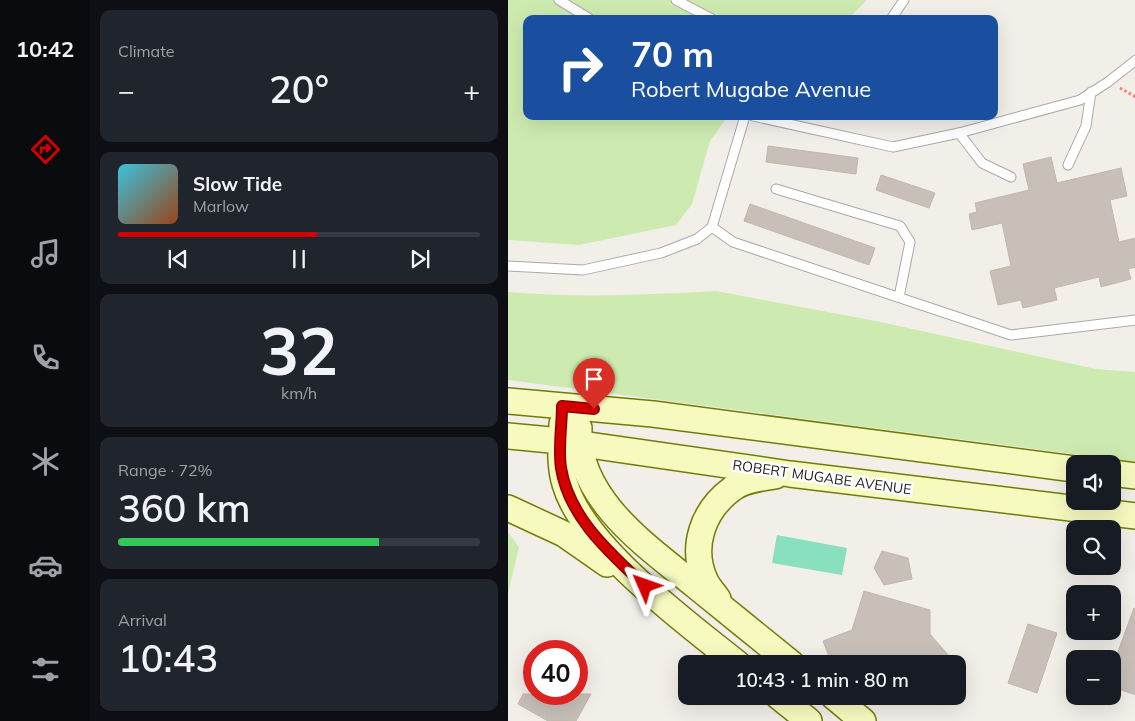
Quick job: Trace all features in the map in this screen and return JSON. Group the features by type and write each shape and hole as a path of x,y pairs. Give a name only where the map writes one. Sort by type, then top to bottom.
{"main road":[{"path":"508,401 662,415 1066,468"},
{"path":"571,407 570,442 561,468 566,486 580,514 607,550 670,609"},
{"name":"ROBERT MUGABE AVENUE","path":"508,436 570,442 790,474 1136,516"},
{"path":"570,442 606,504 639,539 781,655"},
{"path":"725,610 705,580 698,548 703,524 712,508 732,488 757,478 790,474"},
{"path":"1121,474 1136,476"},
{"path":"508,508 564,534 670,609 727,655"},
{"path":"789,705 809,721"},
{"path":"844,705 863,721"}],"lane":[{"path":"559,0 583,15"},
{"path":"676,0 704,15"},
{"path":"894,15 904,0"},
{"path":"770,120 893,147 959,133 1080,100 1136,60"},
{"path":"1068,165 1086,126 1091,92"},
{"path":"508,266 583,270 662,253 698,239 712,227 744,120"},
{"path":"959,133 982,163 1011,177"},
{"path":"776,189 900,226 910,242 899,297"},
{"path":"712,227 732,242 1011,335 1136,320"}],"green space":[{"path":"508,0 867,0 852,15 523,15 523,120 725,120 710,141 692,204 676,225 579,245 508,240"},
{"path":"716,291 876,321 1096,369 1135,372 1135,462 1121,460 1121,455 1081,455 508,380 508,292 560,295 664,294"},
{"path":"508,532 519,547 508,594"},
{"path":"777,535 847,548 842,575 772,563"}],"building":[{"path":"768,146 858,158 856,174 766,162"},
{"path":"1051,157 1057,183 1121,168 1127,196 1110,200 1119,242 1136,238 1136,267 1128,269 1131,279 1101,287 1099,277 1054,288 1057,300 1023,308 1021,300 998,305 990,271 1011,266 1002,223 972,230 969,214 977,212 975,203 1029,190 1023,164"},
{"path":"881,175 935,193 929,208 876,190"},
{"path":"750,204 875,248 869,265 744,221"},
{"path":"882,551 908,558 912,579 884,585 874,568"},
{"path":"864,591 930,610 930,634 948,655 828,655 823,641 852,630"},
{"path":"1134,608 1136,609 1136,695 1121,690 1121,650 1119,650"},
{"path":"1028,624 1057,633 1037,693 1008,683"},
{"path":"523,694 523,705 585,705 576,721 548,721 518,704"}],"route":[{"path":"594,409 562,406 560,454 561,468 566,486 570,498 592,532 607,550 645,586"}]}
